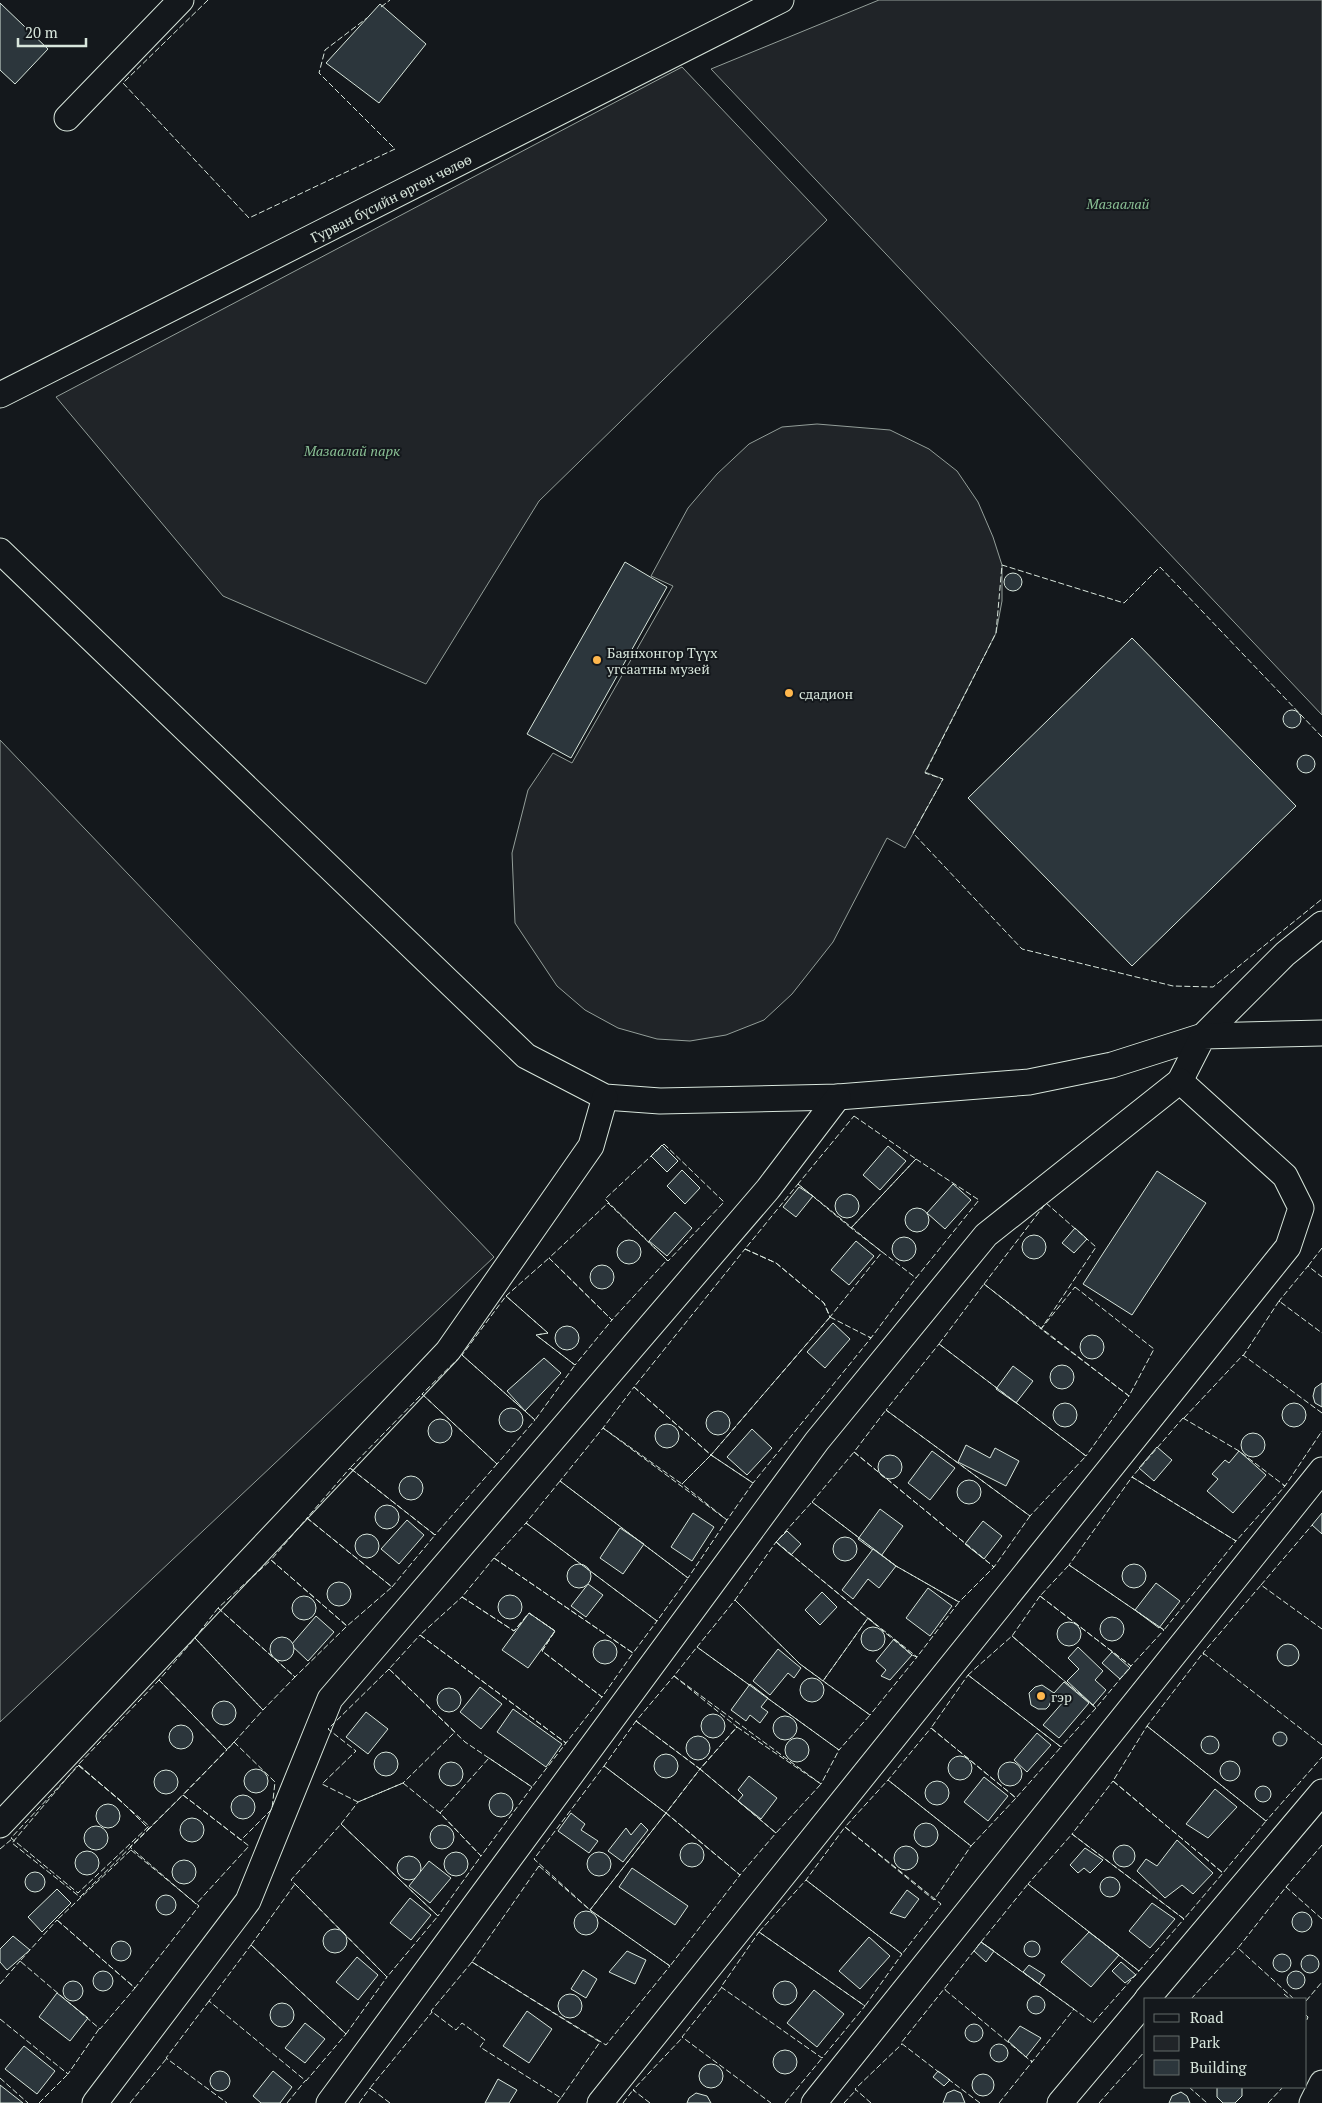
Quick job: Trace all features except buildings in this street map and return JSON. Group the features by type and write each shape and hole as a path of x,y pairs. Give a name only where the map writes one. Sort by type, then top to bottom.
{"street":[{"path":"68,118 181,0"},
{"name":"Гурван бүсийн өргөн чөлөө","path":"0,395 782,0"},
{"path":"0,550 526,1056 605,1097 660,1101 838,1097 1029,1082 1112,1065 1203,1036 1322,1033"},
{"path":"329,2103 817,1441 986,1236 1180,1080 1203,1036 1285,954 1322,924"},
{"path":"600,2103 1288,1247 1301,1208 1285,1176 1180,1080"},
{"path":"0,1825 448,1351 591,1146 605,1097"},
{"path":"95,2103 248,1901 330,1699 768,1189 838,1097"},
{"path":"814,2103 1322,1470"},
{"path":"1149,1998 1322,1792"},
{"path":"1060,2103 1144,2004"},
{"path":"1312,2103 1322,2083"}],"green space":[{"name":"Мазаалай","path":"879,0 1322,0 1322,715 711,69"},
{"name":"Мазаалай парк","path":"682,67 827,220 539,501 426,684 223,596 56,397"},
{"name":"сдадион","path":"817,424 890,430 929,449 957,471 978,502 993,537 1002,565 1002,601 996,633 925,772 943,779 905,848 887,838 833,942 792,994 764,1020 726,1035 690,1041 657,1039 618,1028 585,1010 557,986 515,923 512,853 528,790 553,753 572,763 673,586 651,576 688,508 717,474 749,444 782,427"},
{"path":"0,740 494,1257 0,1722"}],"fence":[{"path":"208,0 123,83 249,218 395,149 319,73 325,50 367,18"},
{"path":"381,7 390,0"},
{"path":"1322,737 1160,567 1124,603 1002,565 996,633 925,773 943,779 913,833 1022,949 1173,986 1213,987 1322,899"},
{"path":"854,1116 916,1159 851,1228 798,1184 854,1116"},
{"path":"664,1144 724,1202 668,1261 605,1199 664,1144"},
{"path":"916,1159 979,1200 916,1278 851,1228 916,1159"},
{"path":"798,1184 882,1252 830,1317 824,1303 776,1263 745,1249 798,1184"},
{"path":"608,1203 667,1260 612,1320 549,1258 608,1203"},
{"path":"1046,1203 1096,1247 1041,1329 984,1284 1046,1203"},
{"path":"1308,1266 1322,1248"},
{"path":"745,1249 776,1263 824,1303 830,1317 711,1455 634,1387 745,1249"},
{"path":"549,1258 612,1320 575,1365 536,1335 548,1333 506,1296 549,1258"},
{"path":"1280,1302 1308,1266 1322,1277"},
{"path":"869,1337 871,1338 916,1278"},
{"path":"984,1284 1129,1396 1086,1456 939,1344 984,1284"},
{"path":"1075,1287 1154,1349 1129,1396 1041,1329 1075,1287"},
{"path":"506,1296 548,1333 536,1335 575,1365 535,1420 462,1355 506,1296"},
{"path":"1243,1356 1279,1301 1322,1333"},
{"path":"830,1317 871,1338 753,1483 711,1455 830,1317"},
{"path":"939,1344 1086,1456 1030,1516 886,1410 939,1344"},
{"path":"462,1355 535,1420 497,1464 422,1394 462,1355"},
{"path":"1184,1418 1243,1355 1322,1413"},
{"path":"634,1387 711,1455 682,1484 603,1428 634,1387"},
{"path":"422,1394 497,1464 435,1535 350,1468 422,1394"},
{"path":"886,1410 1030,1516 994,1567 854,1452 886,1410"},
{"path":"1183,1418 1239,1451 1285,1486 1236,1541 1132,1477 1183,1418"},
{"path":"603,1428 727,1520 688,1578 560,1481 603,1428"},
{"path":"1283,1485 1285,1486 1322,1431"},
{"path":"854,1452 994,1567 959,1602 896,1566 812,1502 854,1452"},
{"path":"711,1455 753,1483 727,1520 682,1484 711,1455"},
{"path":"350,1468 435,1535 392,1587 307,1518 350,1468"},
{"path":"1132,1477 1236,1541 1164,1630 1069,1565 1132,1477"},
{"path":"560,1481 688,1578 657,1621 526,1523 560,1481"},
{"path":"812,1502 896,1566 959,1602 917,1657 912,1655 776,1542 812,1502"},
{"path":"307,1518 392,1587 347,1626 271,1560 307,1518"},
{"path":"526,1523 657,1621 633,1653 494,1558 526,1523"},
{"path":"1261,1585 1313,1524"},
{"path":"776,1542 735,1600 800,1664 823,1681 868,1618 874,1623 776,1542"},
{"path":"494,1558 633,1653 602,1697 542,1651 555,1631 529,1613 514,1631 462,1597 494,1558"},
{"path":"271,1560 347,1626 295,1677 218,1608 271,1560"},
{"path":"1069,1565 1164,1630 1131,1666 1040,1596 1069,1565"},
{"path":"1204,1655 1203,1653 1261,1585 1322,1629"},
{"path":"1040,1596 1131,1666 1096,1708 1012,1636 1040,1596"},
{"path":"462,1597 514,1631 529,1613 555,1631 542,1651 602,1697 566,1743 420,1635 462,1597"},
{"path":"735,1600 800,1664 870,1715 839,1750 697,1647 735,1600"},
{"path":"218,1608 295,1677 263,1710 195,1638 218,1608"},
{"path":"868,1618 917,1657 870,1715 823,1681 868,1618"},
{"path":"420,1635 566,1743 532,1787 465,1742 389,1669 420,1635"},
{"path":"1012,1636 1096,1708 1061,1747 968,1675 1012,1636"},
{"path":"195,1638 263,1710 227,1750 159,1680 195,1638"},
{"path":"697,1647 839,1750 821,1784 674,1676 697,1647"},
{"path":"1322,1745 1203,1653 1147,1726 1266,1821 1322,1757"},
{"path":"389,1669 455,1732 403,1783 358,1802 322,1784 356,1751 328,1729 389,1669"},
{"path":"968,1675 1061,1747 1016,1798 931,1728 968,1675"},
{"path":"674,1676 737,1727 700,1769 636,1721 674,1676"},
{"path":"159,1680 227,1750 149,1829 121,1801 78,1765 159,1680"},
{"path":"636,1721 700,1769 666,1813 604,1766 636,1721"},
{"path":"1147,1726 1266,1821 1223,1873 1113,1781 1147,1726"},
{"path":"737,1727 821,1784 776,1833 700,1769 737,1727"},
{"path":"931,1728 1016,1798 971,1846 888,1780 931,1728"},
{"path":"234,1742 275,1782 272,1809 241,1840 183,1795 234,1742"},
{"path":"489,1758 532,1787 481,1856 440,1813 489,1758"},
{"path":"78,1765 121,1801 149,1829 80,1897 12,1843 78,1765"},
{"path":"79,1765 149,1826 78,1893 11,1838 79,1765"},
{"path":"604,1766 666,1813 590,1910 534,1859 604,1766"},
{"path":"700,1769 776,1833 740,1875 666,1813 700,1769"},
{"path":"888,1780 971,1846 934,1900 845,1827 888,1780"},
{"path":"1113,1781 1223,1873 1184,1919 1072,1834 1113,1781"},
{"path":"403,1783 440,1813 481,1856 438,1916 341,1824 358,1802 403,1783"},
{"path":"183,1795 249,1846 196,1904 130,1847 183,1795"},
{"path":"666,1813 740,1875 670,1966 590,1910 666,1813"},
{"path":"341,1824 438,1916 387,1977 291,1880 341,1824"},
{"path":"845,1827 941,1904 902,1954 806,1880 845,1827"},
{"path":"1072,1834 1184,1919 1139,1971 1028,1884 1072,1834"},
{"path":"0,1849 12,1839"},
{"path":"1287,1888 1322,1845"},
{"path":"131,1850 199,1906 135,1988 57,1920 131,1850"},
{"path":"539,1866 590,1910 670,1966 606,2045 472,1962 539,1866"},
{"path":"806,1880 902,1954 865,2006 759,1932 806,1880"},
{"path":"295,1884 387,1977 346,2034 251,1945 295,1884"},
{"path":"1028,1884 1139,1971 1093,2023 981,1942 1028,1884"},
{"path":"1293,1998 1238,1948 1286,1887 1322,1919"},
{"path":"57,1920 135,1988 100,2029 20,1961 57,1920"},
{"path":"759,1932 865,2006 822,2058 721,1987 759,1932"},
{"path":"981,1942 1074,2009 1032,2062 944,1989 981,1942"},
{"path":"251,1945 346,2034 306,2081 209,2001 251,1945"},
{"path":"1192,1998 1238,1948"},
{"path":"0,1984 20,1961 21,1963"},
{"path":"472,1962 600,2042 561,2098 480,2047 485,2040 462,2023 456,2030 431,2011 472,1962"},
{"path":"1307,2000 1322,1982"},
{"path":"722,1987 682,2037 771,2103"},
{"path":"940,2073 901,2043 944,1989 946,1990"},
{"path":"1284,1994 1289,1998"},
{"path":"209,2001 166,2058 227,2103"},
{"path":"390,2103 370,2088 432,2012"},
{"path":"1307,2016 1307,2020"},
{"path":"0,2019 68,2074 99,2029"},
{"path":"650,2103 633,2090 683,2037"},
{"path":"871,2103 855,2089 902,2044"},
{"path":"1099,2103 1144,2052"},
{"path":"785,2103 823,2057"},
{"path":"130,2103 167,2058"},
{"path":"999,2103 1032,2062 1031,2060"},
{"path":"39,2103 68,2074 66,2072"},
{"path":"0,2078 28,2103"},
{"path":"948,2079 980,2103"},
{"path":"287,2103 305,2081"},
{"path":"359,2103 370,2088 372,2090"},
{"path":"1190,2088 1207,2103"},
{"path":"1268,2103 1282,2088"},
{"path":"623,2103 633,2090 635,2091"},
{"path":"844,2103 856,2090"},
{"path":"557,2103 561,2098 559,2097"}],"place":[{"name":"Баянхонгор Түүх угсаатны музей","path":"597,660"},
{"name":"сдадион","path":"789,693"},
{"name":"гэр","path":"1041,1696"}]}
